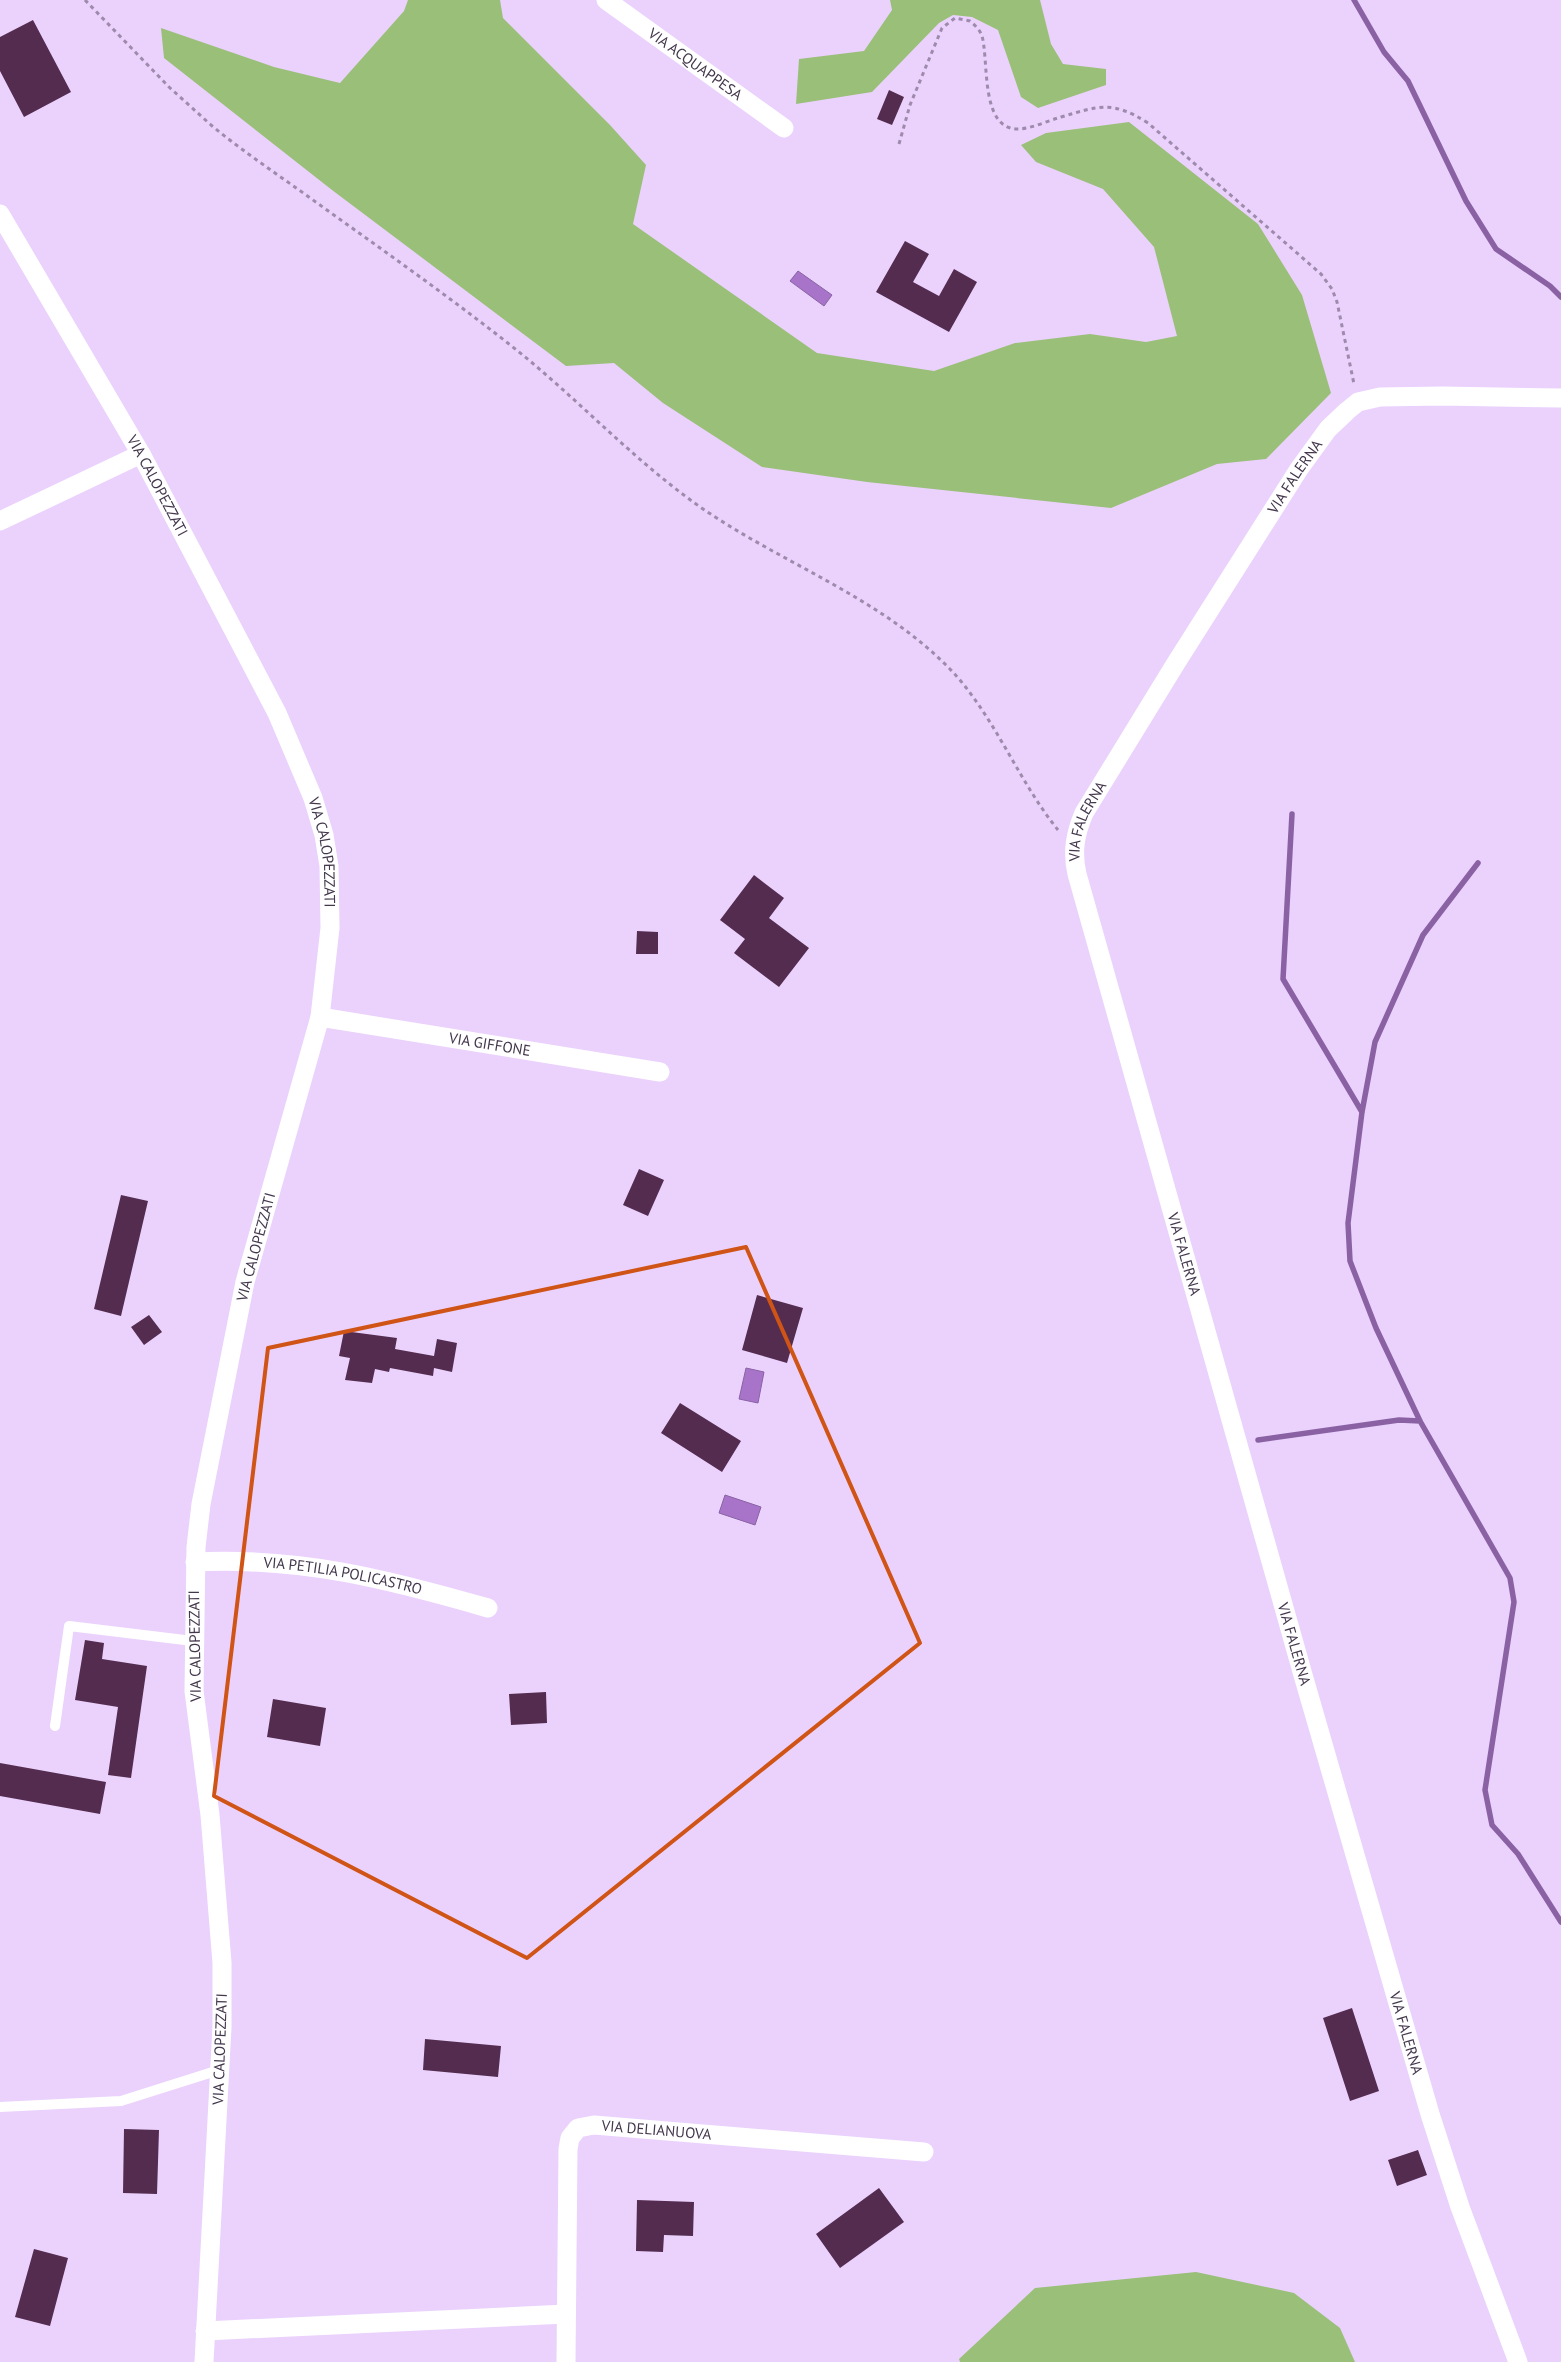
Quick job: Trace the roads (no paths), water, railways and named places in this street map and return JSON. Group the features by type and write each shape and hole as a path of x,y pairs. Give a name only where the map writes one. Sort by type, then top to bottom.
{"street":[{"name":"VIA ACQUAPPESA","path":"606,0 784,128"},
{"name":"VIA CALOPEZZATI","path":"0,214 141,454 277,713 316,807 327,850 331,898 327,961 320,1017 245,1282 201,1504 195,1562 193,1641 195,1706 210,1815 220,1918 222,2005 204,2362"},
{"name":"VIA FALERNA","path":"1518,2362 1460,2207 1402,2022 1080,884 1074,850 1078,826 1084,813 1176,662 1313,449 1328,429 1358,402 1380,397 1561,398"},
{"path":"0,521 141,454"},
{"name":"VIA GIFFONE","path":"320,1017 660,1072"},
{"name":"VIA PETILIA POLICASTRO","path":"195,1562 248,1560 312,1566 417,1588 488,1608"},
{"name":"VIA DELIANUOVA","path":"566,2314 568,2149 570,2138 578,2128 594,2126 924,2152"},
{"path":"206,2331 566,2314 566,2362"}],"lane":[{"path":"55,1726 69,1626 193,1641"},
{"path":"0,2107 121,2101 219,2070"}],"waterway":[{"path":"1354,0 1384,52 1408,81 1466,201 1496,249 1550,286 1561,297"},
{"path":"1292,814 1283,979 1362,1112"},
{"path":"1478,863 1423,935 1375,1042 1362,1112 1348,1223 1350,1261 1376,1328 1420,1421 1510,1578 1514,1602 1485,1790 1492,1825 1518,1854 1561,1922"},
{"path":"1258,1440 1399,1420 1420,1421"}]}
